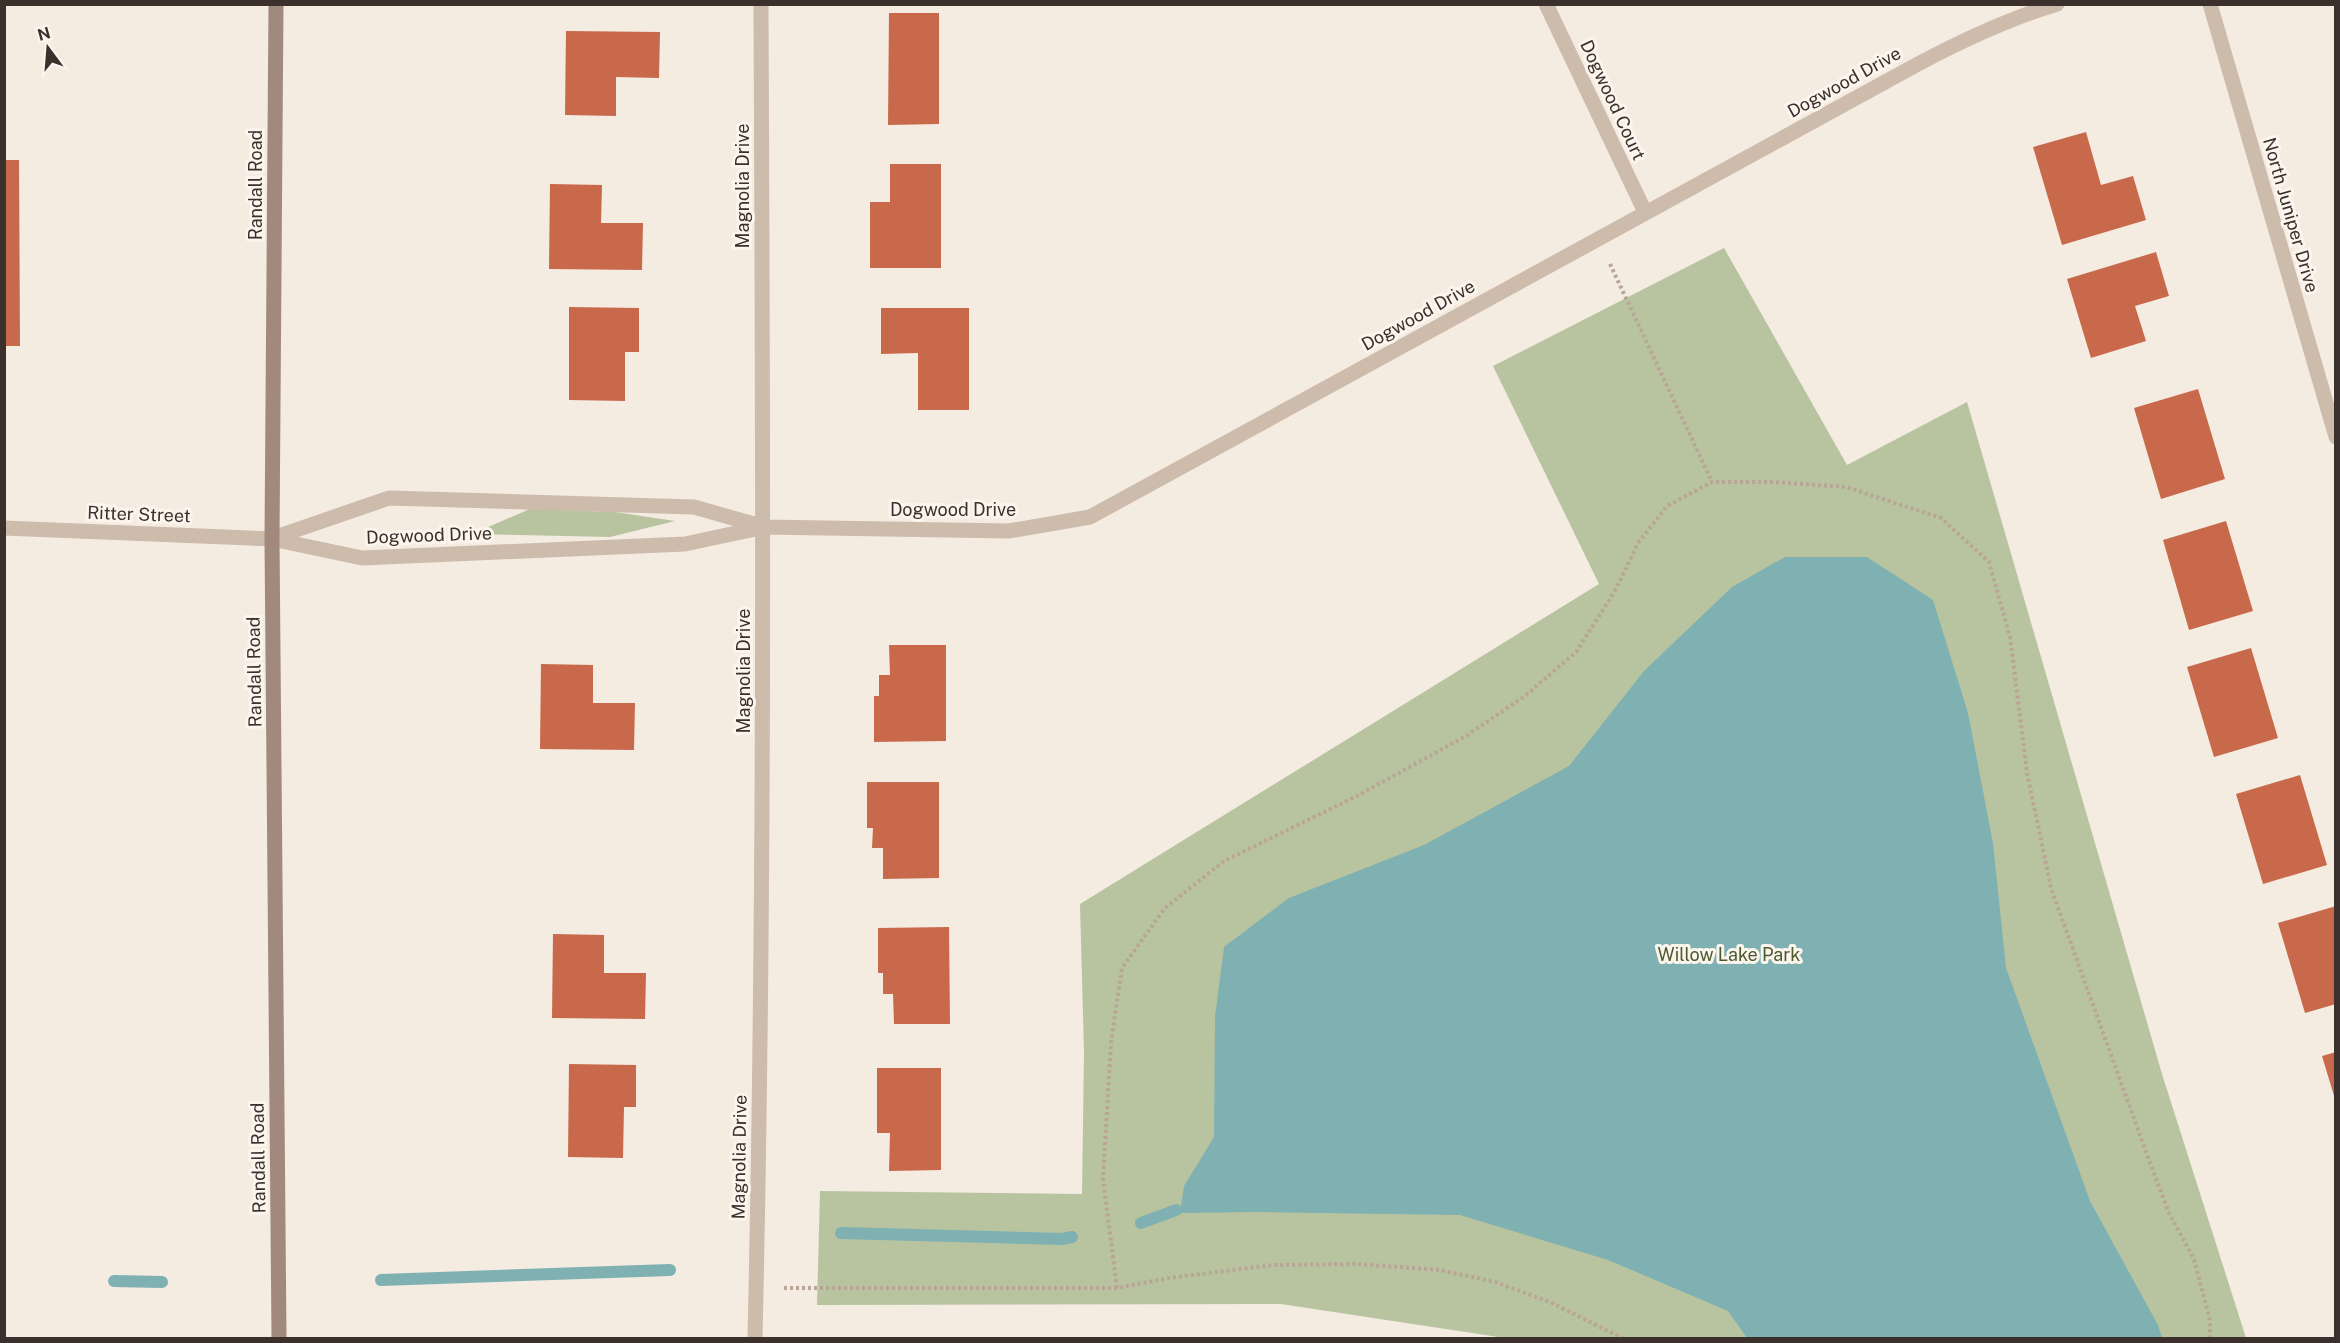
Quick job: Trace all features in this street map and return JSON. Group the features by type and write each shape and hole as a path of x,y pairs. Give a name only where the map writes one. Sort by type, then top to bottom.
{"main road":[{"name":"Randall Road","path":"276,4 272,539 279,1338"}],"street":[{"name":"Magnolia Drive","path":"755,1338 759,1155 764,527 760,4"},
{"name":"Dogwood Court","path":"1546,4 1645,212"},
{"name":"Dogwood Drive","path":"272,539 362,558 686,544 764,527 1009,531 1090,517 1965,39 2028,13 2057,4"},
{"name":"North Juniper Drive","path":"2210,4 2336,436"},
{"name":"Dogwood Drive","path":"272,539 389,498 694,507 764,527"},
{"name":"Ritter Street","path":"4,528 272,539"}],"path":[{"path":"1609,261 1712,482"},
{"path":"1117,1288 1104,1188 1111,1042 1122,968 1165,909 1224,861 1377,786 1466,736 1525,696 1576,652 1615,591 1638,543 1667,506 1712,482 1773,482 1846,487 1941,518 1989,562 2010,637 2027,773 2051,888 2169,1213 2194,1259 2210,1321 2210,1338"},
{"path":"756,1288 1117,1288 1169,1278 1273,1265 1357,1264 1440,1270 1495,1282 1550,1302 1622,1338"}],"green space":[{"name":"Willow Lake Park","path":"1724,248 1847,465 1967,402 2162,1074 2246,1338 1505,1338 1281,1304 817,1305 820,1191 1082,1194 1084,1052 1080,904 1599,584 1493,366"},
{"path":"530,509 615,512 675,521 610,537 472,534"}],"water":[{"path":"1785,557 1867,557 1933,600 1968,713 1993,843 2006,968 2090,1201 2158,1325 2162,1338 1747,1338 1728,1311 1608,1260 1460,1215 1180,1213 1184,1186 1214,1137 1215,1017 1224,947 1289,898 1424,845 1569,766 1644,671 1732,587"}],"building":[{"path":"889,13 939,13 939,124 888,125"},
{"path":"566,31 660,32 659,78 616,77 616,116 565,115"},
{"path":"2086,132 2101,185 2133,176 2146,220 2062,245 2033,147"},
{"path":"4,160 19,160 20,346 4,346"},
{"path":"890,164 941,164 941,268 870,268 870,202 890,202"},
{"path":"550,184 602,185 601,223 643,223 642,270 549,269"},
{"path":"2156,252 2169,296 2135,306 2146,341 2091,358 2067,279"},
{"path":"569,307 639,308 639,352 625,352 625,401 569,400"},
{"path":"881,308 969,308 969,410 918,410 918,353 881,354"},
{"path":"2198,389 2225,479 2161,499 2134,408"},
{"path":"2226,521 2253,611 2189,630 2163,540"},
{"path":"889,645 946,645 946,741 874,742 874,696 879,696 879,675 890,675"},
{"path":"2251,648 2278,738 2214,757 2187,667"},
{"path":"541,664 593,665 593,703 635,703 634,750 540,749"},
{"path":"2300,775 2327,865 2263,884 2236,794"},
{"path":"867,782 939,782 939,878 883,879 883,848 872,848 873,828 867,828"},
{"path":"2336,906 2336,1004 2305,1013 2278,923"},
{"path":"949,927 950,1024 894,1024 893,994 883,994 883,973 878,973 878,928"},
{"path":"553,934 604,935 604,973 646,973 645,1019 552,1018"},
{"path":"2336,1052 2336,1099 2335,1099 2322,1056"},
{"path":"569,1064 636,1065 636,1107 624,1107 623,1158 568,1157"},
{"path":"877,1068 941,1068 941,1170 889,1171 890,1133 877,1133"}],"waterway":[{"path":"1141,1223 1176,1210"},
{"path":"841,1233 1062,1239 1072,1237"},
{"path":"381,1280 670,1270"},
{"path":"114,1281 162,1282"}]}
